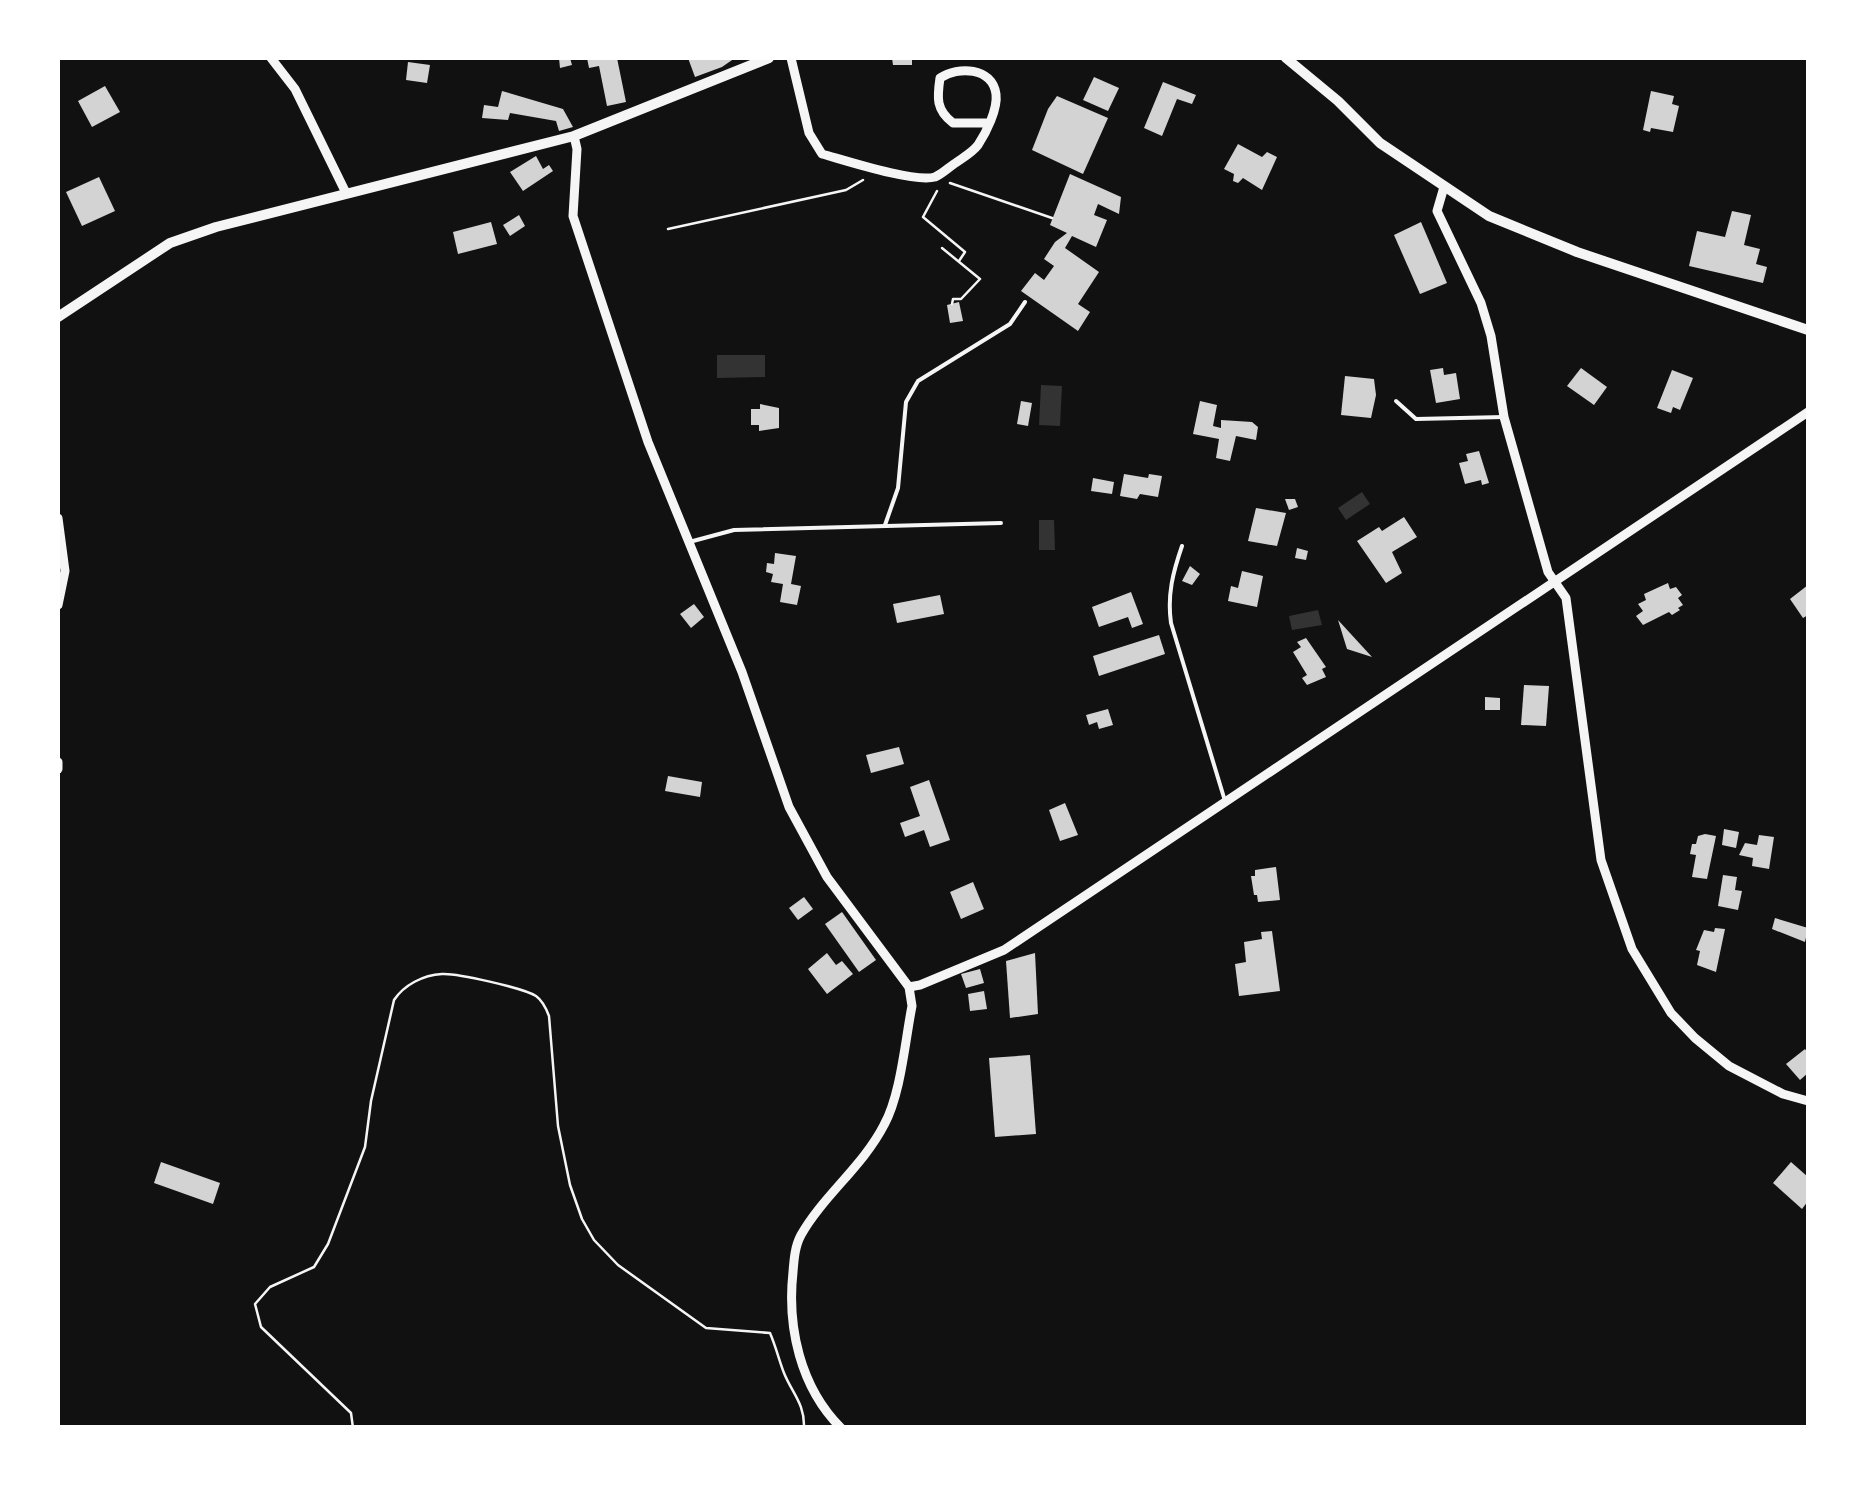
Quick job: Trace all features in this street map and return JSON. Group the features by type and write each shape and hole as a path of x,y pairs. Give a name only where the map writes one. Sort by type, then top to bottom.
{"street":[{"path":"271,58 296,89 346,193"},
{"path":"58,316 170,243 216,227 574,136 769,58"},
{"path":"791,58 809,134 822,154 874,168 934,177 976,148 988,124 996,102 996,91 984,76 965,70 940,78 939,110 953,123 988,124"},
{"path":"1286,58 1338,100 1380,142 1489,216 1577,252 1808,330"},
{"path":"574,136 577,150 573,216 648,442 742,672 790,807 838,893 909,986 912,1006 887,1121 802,1234 796,1251 791,1292 793,1333 802,1368 841,1428"},
{"path":"1444,187 1438,211 1481,304 1491,336 1504,417 1548,572 1566,598 1602,860 1632,949 1671,1013 1695,1038 1729,1066 1783,1094 1808,1101"},
{"path":"909,986 1004,950 1808,412"},
{"path":"58,518 65,572 58,606"}],"lane":[{"path":"885,526 898,488 906,402 918,380 1010,324 1025,302"},
{"path":"1396,401 1416,420 1504,417"},
{"path":"689,542 734,530 1002,523"},
{"path":"1182,546 1172,576 1170,623 1226,801"}],"path":[{"path":"668,229 846,190 867,178 874,168"},
{"path":"958,261 965,252 923,217 942,181 1052,218"},
{"path":"942,248 980,279 952,304"},
{"path":"354,1428 351,1413 261,1327 255,1304 270,1287 314,1268 321,1256 365,1147 394,1000 400,991 418,980 442,974 530,993 545,1006 558,1126 570,1185 594,1240 618,1265 706,1328 770,1333 799,1399 804,1428"}],"shaded area":[{"path":"717,355 765,355 765,377 717,378"},
{"path":"1041,385 1062,386 1060,426 1039,425"},
{"path":"1362,492 1370,504 1346,520 1338,508"},
{"path":"1039,520 1054,520 1055,550 1039,550"},
{"path":"1318,610 1322,625 1292,630 1289,616"}],"building":[{"path":"559,58 570,58 572,65 560,68"},
{"path":"587,58 617,58 626,102 607,106 599,66 589,68"},
{"path":"688,58 735,58 695,77"},
{"path":"892,58 912,58 912,65 893,65"},
{"path":"408,62 430,65 427,83 406,80"},
{"path":"1094,77 1119,88 1108,111 1083,100"},
{"path":"1163,82 1196,95 1192,104 1177,99 1162,136 1144,128"},
{"path":"105,86 120,112 92,127 78,101"},
{"path":"502,91 563,109 573,127 559,131 556,121 510,113 508,120 482,118 484,105 498,107"},
{"path":"1651,91 1674,96 1672,104 1679,106 1673,132 1643,130"},
{"path":"1057,96 1108,118 1083,174 1032,150"},
{"path":"1238,144 1262,157 1267,152 1277,157 1262,190 1243,178 1238,183 1233,181 1234,174 1224,169"},
{"path":"536,156 543,169 549,165 553,171 523,191 510,172"},
{"path":"1070,174 1121,197 1119,214 1098,204 1094,215 1107,220 1096,247 1072,236 1065,248 1099,272 1078,304 1090,312 1078,331 1021,291 1035,273 1044,280 1054,266 1044,259 1055,242 1067,233 1050,225"},
{"path":"99,177 115,211 82,226 66,192"},
{"path":"1732,211 1751,215 1744,245 1760,249 1756,264 1767,267 1763,283 1689,266 1697,231 1725,237"},
{"path":"519,215 525,226 510,236 503,225"},
{"path":"491,222 497,244 458,254 453,232"},
{"path":"1421,222 1447,283 1420,294 1394,235"},
{"path":"959,302 963,321 950,323 947,305"},
{"path":"1443,368 1444,375 1456,373 1460,399 1436,403 1430,370"},
{"path":"1581,368 1607,387 1594,405 1567,386"},
{"path":"1672,370 1693,378 1680,410 1673,407 1671,413 1657,408"},
{"path":"1345,376 1374,379 1376,395 1371,418 1341,415"},
{"path":"1021,401 1032,403 1028,426 1017,424"},
{"path":"1200,401 1217,405 1213,426 1221,428 1221,420 1252,422 1258,427 1256,440 1236,436 1230,461 1216,458 1219,439 1193,434"},
{"path":"760,404 779,408 779,428 759,431 759,425 751,425 751,409 760,409"},
{"path":"1479,451 1489,483 1482,485 1481,480 1465,484 1459,463 1468,461 1466,454"},
{"path":"1124,474 1162,476 1158,497 1120,496"},
{"path":"1093,478 1114,482 1112,494 1091,491"},
{"path":"1285,499 1295,499 1298,507 1289,510"},
{"path":"1256,508 1286,513 1277,546 1248,541"},
{"path":"1404,517 1417,537 1392,552 1402,573 1386,583 1357,541"},
{"path":"1297,548 1308,551 1306,560 1295,558"},
{"path":"775,553 796,556 791,584 801,586 797,605 780,602 783,584 771,582 773,574 766,572 767,563 774,564"},
{"path":"1190,566 1200,574 1192,585 1182,581"},
{"path":"1242,571 1263,576 1257,607 1228,601 1231,586 1238,588"},
{"path":"1668,583 1670,589 1676,587 1682,595 1678,598 1683,605 1672,615 1669,612 1643,625 1636,616 1643,611 1638,604 1646,600 1644,594"},
{"path":"1808,585 1808,615 1803,618 1790,599"},
{"path":"1131,592 1143,624 1132,628 1128,617 1099,627 1092,607"},
{"path":"940,595 944,614 897,623 893,604"},
{"path":"694,604 704,617 691,628 680,614"},
{"path":"1338,620 1372,657 1347,649"},
{"path":"1159,635 1165,654 1099,676 1093,656"},
{"path":"1306,638 1326,667 1322,669 1326,677 1307,685 1302,678 1307,675 1293,652 1301,647 1297,642"},
{"path":"1524,685 1549,686 1546,726 1521,725"},
{"path":"1485,697 1500,698 1500,710 1485,710"},
{"path":"1108,709 1113,725 1099,729 1097,722 1089,725 1086,715"},
{"path":"899,747 904,764 871,773 866,755"},
{"path":"668,776 702,782 700,797 665,791"},
{"path":"929,780 950,840 930,847 924,830 905,837 900,823 920,816 910,787"},
{"path":"1065,803 1078,835 1060,841 1049,810"},
{"path":"1724,829 1739,832 1736,848 1722,845"},
{"path":"1759,835 1774,837 1769,869 1752,866 1753,858 1739,855 1745,843 1757,845"},
{"path":"1698,836 1716,836 1707,879 1692,877 1696,855 1690,854"},
{"path":"1276,867 1280,900 1258,902 1251,876 1255,876 1255,870"},
{"path":"1723,875 1737,877 1735,890 1742,891 1738,910 1718,906"},
{"path":"973,882 984,909 961,919 950,892"},
{"path":"804,897 813,909 798,920 789,908"},
{"path":"842,912 876,960 859,972 825,924"},
{"path":"1775,918 1808,928 1805,942 1772,929"},
{"path":"1715,928 1725,929 1716,972 1697,965 1700,951 1696,950 1704,930 1714,932"},
{"path":"1272,931 1280,991 1239,996 1235,964 1246,962 1244,942 1262,939 1261,932"},
{"path":"827,953 836,965 842,961 853,974 827,994 808,969"},
{"path":"1035,953 1038,1014 1010,1018 1006,961"},
{"path":"980,969 984,983 966,988 961,974"},
{"path":"984,991 987,1009 970,1011 968,994"},
{"path":"1805,1049 1808,1073 1800,1080 1786,1064"},
{"path":"1030,1055 1036,1134 995,1137 989,1058"},
{"path":"161,1162 220,1183 213,1204 154,1183"},
{"path":"1791,1162 1808,1177 1808,1201 1802,1209 1773,1183"}]}
